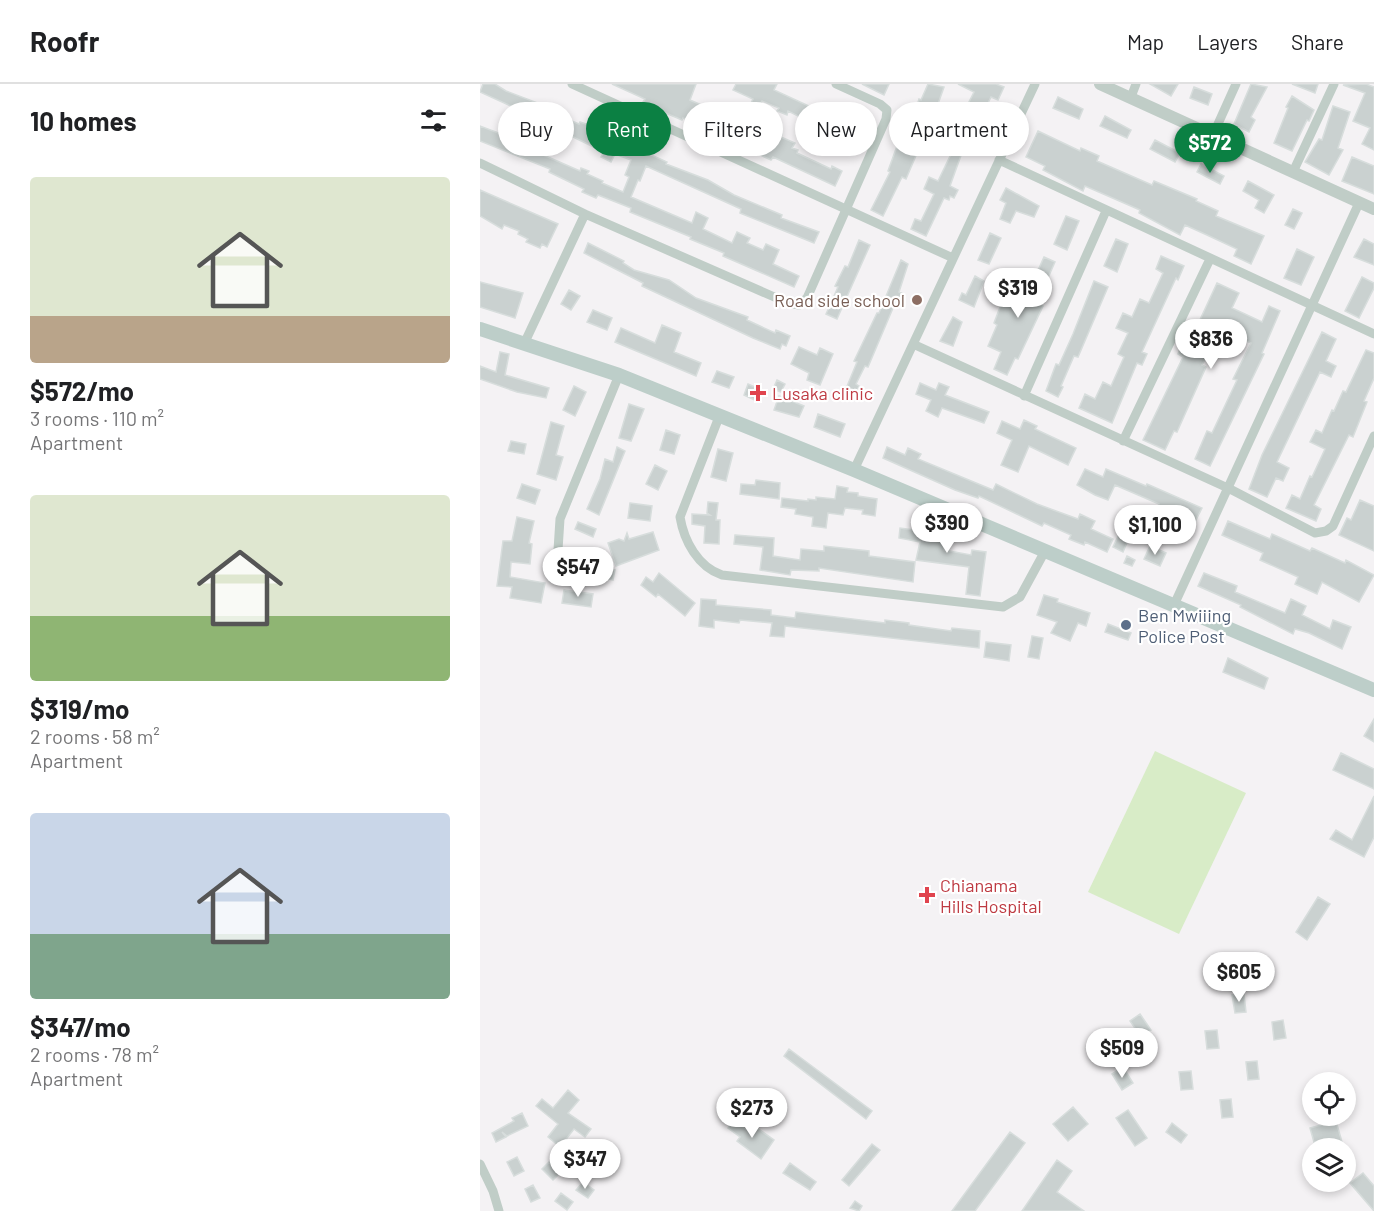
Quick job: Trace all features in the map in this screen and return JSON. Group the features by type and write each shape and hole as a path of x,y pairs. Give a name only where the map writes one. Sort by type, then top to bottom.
{"main road":[{"path":"480,329 619,375 854,470 1374,690"}],"street":[{"path":"572,84 953,258"},
{"path":"480,163 585,214 788,303 799,305 807,298 886,118 887,110 880,104 836,84"},
{"path":"854,470 1035,84"},
{"path":"1100,84 1374,209"},
{"path":"1131,97 1136,84"},
{"path":"1213,135 1236,84"},
{"path":"1293,172 1334,84"},
{"path":"999,160 1374,334"},
{"path":"1174,605 1230,489 1359,203"},
{"path":"1024,396 1106,211"},
{"path":"524,344 585,214"},
{"path":"1123,441 1210,259"},
{"path":"913,344 1230,489 1315,533 1326,531 1333,526 1374,436"},
{"path":"558,550 560,519 619,375"},
{"path":"719,417 680,517 682,529 701,564 709,571 722,575 1003,606 1020,597 1045,551"},
{"path":"480,1164 493,1191 499,1211"}],"green space":[{"path":"1155,751 1246,793 1179,934 1088,892"}],"building":[{"path":"483,84 495,84 506,91 535,102 502,102 480,92"},
{"path":"612,84 696,84 690,100 695,102 683,102 682,120 671,115 671,102 643,102 645,99"},
{"path":"736,84 777,84 774,90 800,102 795,102 795,114 788,111 787,115 783,113 783,102 752,102 753,99 733,90"},
{"path":"862,84 889,84 884,95"},
{"path":"928,84 944,87 939,102 918,102 919,99 921,100"},
{"path":"958,84 996,84 1004,87 998,100 991,97 989,102 969,102 974,92"},
{"path":"1150,84 1178,84 1171,96"},
{"path":"1251,84 1267,87 1251,117 1255,120 1249,132 1234,124"},
{"path":"1292,84 1318,84 1315,93"},
{"path":"1366,84 1374,87 1374,150 1362,144 1370,128 1353,121 1365,93 1343,85"},
{"path":"1194,87 1212,94 1208,105 1190,98"},
{"path":"1292,96 1314,110 1292,151 1274,143"},
{"path":"1058,97 1083,109 1079,119 1053,108"},
{"path":"1333,106 1350,112 1338,148 1343,150 1329,175 1305,162 1319,139 1322,140"},
{"path":"1105,116 1131,130 1127,138 1100,126"},
{"path":"574,122 586,124 586,143 574,137"},
{"path":"480,126 498,133 498,148 480,141"},
{"path":"1038,131 1080,151 1081,148 1099,156 1097,161 1152,185 1154,181 1197,199 1196,201 1218,211 1216,216 1264,236 1251,264 1234,256 1237,249 1185,225 1180,235 1139,213 1140,210 1085,186 1083,191 1043,170 1045,166 1026,157 1029,156 1029,150"},
{"path":"783,138 795,143 792,148 795,149 795,156 803,156 831,169 832,166 842,171 835,186 773,157 771,160 762,156 783,156"},
{"path":"1155,140 1180,153 1175,162 1150,149"},
{"path":"518,156 546,156 580,171 581,168 589,171 587,174 603,181 602,183 623,192 629,177 625,175 631,160 620,156 654,156 667,162 666,164 708,180 734,195 782,215 781,218 819,232 814,243 740,213 741,209 646,166 640,181 638,180 631,197 692,223 696,212 708,218 703,229 732,243 737,232 750,238 747,243 763,250 766,244 779,250 773,264 799,276 794,287 723,256 724,253 690,239 691,237 630,212 631,208 598,195 596,198 582,192 584,189 549,172 550,169"},
{"path":"602,156 614,156 611,162"},
{"path":"893,156 916,156 906,179 902,177 883,216 871,210 890,172 888,171"},
{"path":"950,156 961,156 950,186 958,190 954,198 950,196 949,200 944,198 926,236 911,229 915,219 921,221 934,194 924,189 929,177 938,181"},
{"path":"1352,157 1374,166 1374,194 1342,181"},
{"path":"1201,164 1224,176 1220,184 1197,172"},
{"path":"1248,181 1274,195 1264,213 1255,208 1259,200 1243,191"},
{"path":"1006,188 1039,206 1034,217 1016,211 1010,223 1000,219 1006,203 1000,200"},
{"path":"480,190 558,224 547,247 542,244 540,248 526,242 528,239 518,234 519,231 504,225 502,229 480,216"},
{"path":"1293,209 1302,213 1294,229 1285,225"},
{"path":"1066,216 1079,221 1067,250 1054,244"},
{"path":"990,233 1001,238 989,264 978,260"},
{"path":"1116,239 1128,244 1117,272 1104,266"},
{"path":"1364,239 1374,244 1374,265 1354,257"},
{"path":"859,240 870,245 837,319 826,314 838,287 835,286 845,266 848,267"},
{"path":"588,243 624,261 623,263 634,270 669,280 696,298 748,317 747,320 775,333 776,330 790,336 786,346 782,344 780,349 753,338 642,286 643,283 584,253"},
{"path":"1297,249 1314,257 1301,285 1284,278"},
{"path":"1161,256 1184,266 1178,280 1176,278 1142,352 1147,354 1142,365 1137,363 1112,423 1079,408 1085,394 1095,399 1103,382 1111,386 1124,357 1118,354 1128,333 1116,328 1123,313 1132,317 1140,299 1149,303 1163,273 1156,269"},
{"path":"1044,257 1055,262 1037,303 1043,306 1018,359 1015,358 1007,375 994,369 1001,352 988,346 997,325 994,323 1008,286 1027,295"},
{"path":"901,260 908,264 899,292 904,294 900,303 896,301 868,367 865,366 856,384 859,386 855,395 845,391 857,362 854,361 879,313"},
{"path":"975,276 984,281 974,307 959,300 962,293 966,295"},
{"path":"1362,277 1374,283 1374,288 1359,318 1345,311"},
{"path":"1094,281 1108,287 1078,357 1074,356 1058,397 1046,391 1056,364 1059,365 1073,334"},
{"path":"480,282 523,293 515,318 480,307"},
{"path":"1217,283 1239,293 1232,308 1262,322 1269,306 1280,311 1262,353 1264,354 1210,466 1195,459 1207,431 1212,433 1237,380 1233,379 1251,343 1221,330 1202,365 1206,367 1177,432 1174,431 1165,450 1143,440 1183,357 1178,354 1183,341 1187,343"},
{"path":"569,290 580,296 571,310 561,304"},
{"path":"593,310 612,318 607,330 587,322"},
{"path":"953,317 962,322 953,346 940,341"},
{"path":"662,325 681,333 674,352 701,363 696,376 615,342 621,328 655,343"},
{"path":"1322,332 1336,339 1326,361 1336,366 1331,377 1320,372 1277,462 1289,468 1283,481 1276,478 1267,497 1249,489 1262,455"},
{"path":"799,347 817,355 820,348 833,354 820,385 807,380 809,373 791,364"},
{"path":"1366,350 1374,353 1374,378 1364,401 1367,402 1353,437 1349,435 1314,505 1321,509 1316,521 1286,508 1292,495 1300,499 1310,476 1312,477 1325,449 1310,442 1316,430 1322,433 1343,391 1346,392"},
{"path":"500,352 509,354 505,375 549,388 546,398 517,392 480,379 480,366 496,372"},
{"path":"717,371 734,377 729,388 712,382"},
{"path":"777,380 785,384 781,392 773,389"},
{"path":"920,383 936,390 939,383 949,387 945,395 989,412 984,423 942,408 938,417 926,411 931,400 916,394"},
{"path":"748,384 764,391 759,402 744,395"},
{"path":"574,386 586,392 575,416 563,410"},
{"path":"779,396 804,406 799,417 774,410"},
{"path":"629,404 644,409 631,441 619,438"},
{"path":"818,414 845,424 840,437 814,427"},
{"path":"1024,420 1037,426 1035,429 1076,448 1068,465 1029,446 1018,472 1001,465 1012,440 997,433 1002,421 1020,429"},
{"path":"551,422 564,426 556,455 563,457 556,480 537,474"},
{"path":"666,430 680,435 674,454 660,450"},
{"path":"511,441 526,444 524,454 508,451"},
{"path":"617,447 625,451 599,515 587,509 600,479 605,459 613,462"},
{"path":"887,447 905,455 908,448 921,454 918,459 993,490 996,484 1037,504 1078,519 1080,514 1095,521 1091,529 1113,539 1107,552 1085,542 1084,545 1069,539 1071,535 1044,523 1042,526 979,496 978,498 955,490 883,458"},
{"path":"718,449 733,453 726,481 711,477"},
{"path":"655,465 667,471 658,490 646,484"},
{"path":"1085,469 1103,477 1106,469 1202,508 1193,526 1174,517 1166,534 1149,526 1159,504 1115,485 1108,500 1095,495 1077,485"},
{"path":"756,480 780,483 779,499 740,494 741,484 755,485"},
{"path":"522,484 540,490 535,504 517,498"},
{"path":"837,486 848,488 847,492 858,493 858,496 877,499 875,516 862,514 863,510 845,508 843,515 828,513 826,528 812,526 813,517 795,514 796,509 781,507 782,498 808,501 808,499 816,500 816,497 835,499"},
{"path":"1360,500 1374,506 1374,551 1339,535 1347,518 1351,520"},
{"path":"708,502 718,503 716,520 720,520 719,544 704,543 705,526 692,524 692,514 710,515 707,513"},
{"path":"630,503 652,506 650,521 628,518"},
{"path":"517,517 534,521 529,543 532,544 530,564 511,562 510,577 545,583 541,603 510,598 512,587 497,586 503,541 512,541"},
{"path":"1228,521 1270,539 1272,534 1310,551 1312,548 1345,563 1346,560 1374,575 1359,602 1322,582 1317,594 1295,584 1298,577 1260,560 1263,553 1222,535"},
{"path":"578,522 596,529 593,537 575,529"},
{"path":"923,522 947,528 944,550 971,555 972,550 986,552 980,596 966,594 969,567 916,560 920,542 899,538 900,528 922,531"},
{"path":"1124,524 1142,532 1137,541 1129,538 1123,552 1113,547"},
{"path":"653,532 659,550 616,566 608,543 619,539 624,541 627,533 629,539"},
{"path":"735,535 774,538 773,556 800,560 801,549 824,551 824,546 869,551 869,556 915,562 913,582 819,568 819,571 791,570 790,575 760,570 763,547 734,544"},
{"path":"1150,546 1166,553 1160,566 1144,559"},
{"path":"576,554 589,554 588,572 575,572"},
{"path":"1127,556 1135,560 1132,566 1124,563"},
{"path":"607,569 615,570 613,580 605,578"},
{"path":"659,573 695,603 685,616 658,594 656,597 641,585 646,577 653,582"},
{"path":"1204,573 1237,586 1235,592 1285,613 1291,599 1306,606 1302,615 1330,629 1333,620 1351,627 1342,649 1309,633 1295,629 1293,634 1240,607 1241,605 1198,586"},
{"path":"564,590 593,594 591,607 562,603"},
{"path":"1044,595 1090,613 1086,626 1078,623 1070,641 1051,633 1057,622 1037,615"},
{"path":"701,599 716,600 716,605 771,610 771,615 795,618 796,612 885,623 885,620 951,631 952,628 980,631 979,648 785,626 784,637 770,636 772,623 740,620 739,623 714,620 714,628 699,626"},
{"path":"1108,624 1131,633 1128,640 1105,632"},
{"path":"1032,636 1043,638 1039,659 1028,657"},
{"path":"986,642 1011,645 1009,661 984,657"},
{"path":"1228,658 1268,678 1264,689 1223,672"},
{"path":"1374,719 1374,742 1364,736"},
{"path":"1341,753 1374,769 1374,789 1333,770"},
{"path":"1374,796 1374,837 1364,857 1330,839 1336,830 1352,840"},
{"path":"1318,897 1330,904 1307,940 1296,932"},
{"path":"1244,994 1246,1012 1235,1013 1232,995"},
{"path":"1140,1014 1151,1030 1141,1037 1130,1021"},
{"path":"1283,1020 1286,1038 1274,1040 1272,1022"},
{"path":"1217,1030 1219,1048 1207,1049 1205,1031"},
{"path":"789,1049 872,1111 866,1119 784,1056"},
{"path":"1257,1061 1259,1079 1248,1080 1246,1062"},
{"path":"1123,1067 1133,1083 1122,1090 1112,1074"},
{"path":"1191,1071 1193,1089 1181,1090 1179,1072"},
{"path":"568,1090 579,1100 568,1113 591,1129 585,1137 574,1129 560,1147 548,1137 558,1124 536,1106 542,1099 553,1108"},
{"path":"1231,1099 1233,1117 1222,1118 1220,1100"},
{"path":"1073,1107 1088,1124 1068,1141 1053,1124"},
{"path":"1128,1110 1147,1138 1135,1146 1116,1118"},
{"path":"522,1113 528,1126 507,1136 502,1132 506,1137 496,1142 492,1133 514,1121 512,1118"},
{"path":"733,1120 746,1129 750,1123 774,1140 761,1159 737,1141 740,1137 728,1128"},
{"path":"1172,1123 1187,1135 1181,1143 1166,1132"},
{"path":"1337,1126 1341,1138 1313,1138 1310,1128"},
{"path":"1010,1132 1025,1143 975,1211 952,1211"},
{"path":"872,1144 880,1150 849,1186 842,1180"},
{"path":"517,1157 524,1171 514,1176 507,1162"},
{"path":"1057,1160 1072,1171 1057,1192 1084,1211 1022,1211"},
{"path":"549,1162 560,1173 553,1180 542,1169"},
{"path":"790,1163 816,1182 810,1190 783,1173"},
{"path":"1363,1173 1374,1186 1374,1211 1356,1190 1356,1178"},
{"path":"583,1182 594,1190 588,1198 576,1190"},
{"path":"533,1185 540,1198 531,1202 525,1189"},
{"path":"561,1193 573,1202 567,1210 555,1201"},
{"path":"855,1201 862,1206 859,1211 850,1208"}],"place":[{"name":"Road side school","path":"917,300"},
{"name":"Lusaka clinic","path":"758,393"},
{"name":"Ben Mwiiing Police Post","path":"1126,625"},
{"name":"Chianama Hills Hospital","path":"927,895"}]}
